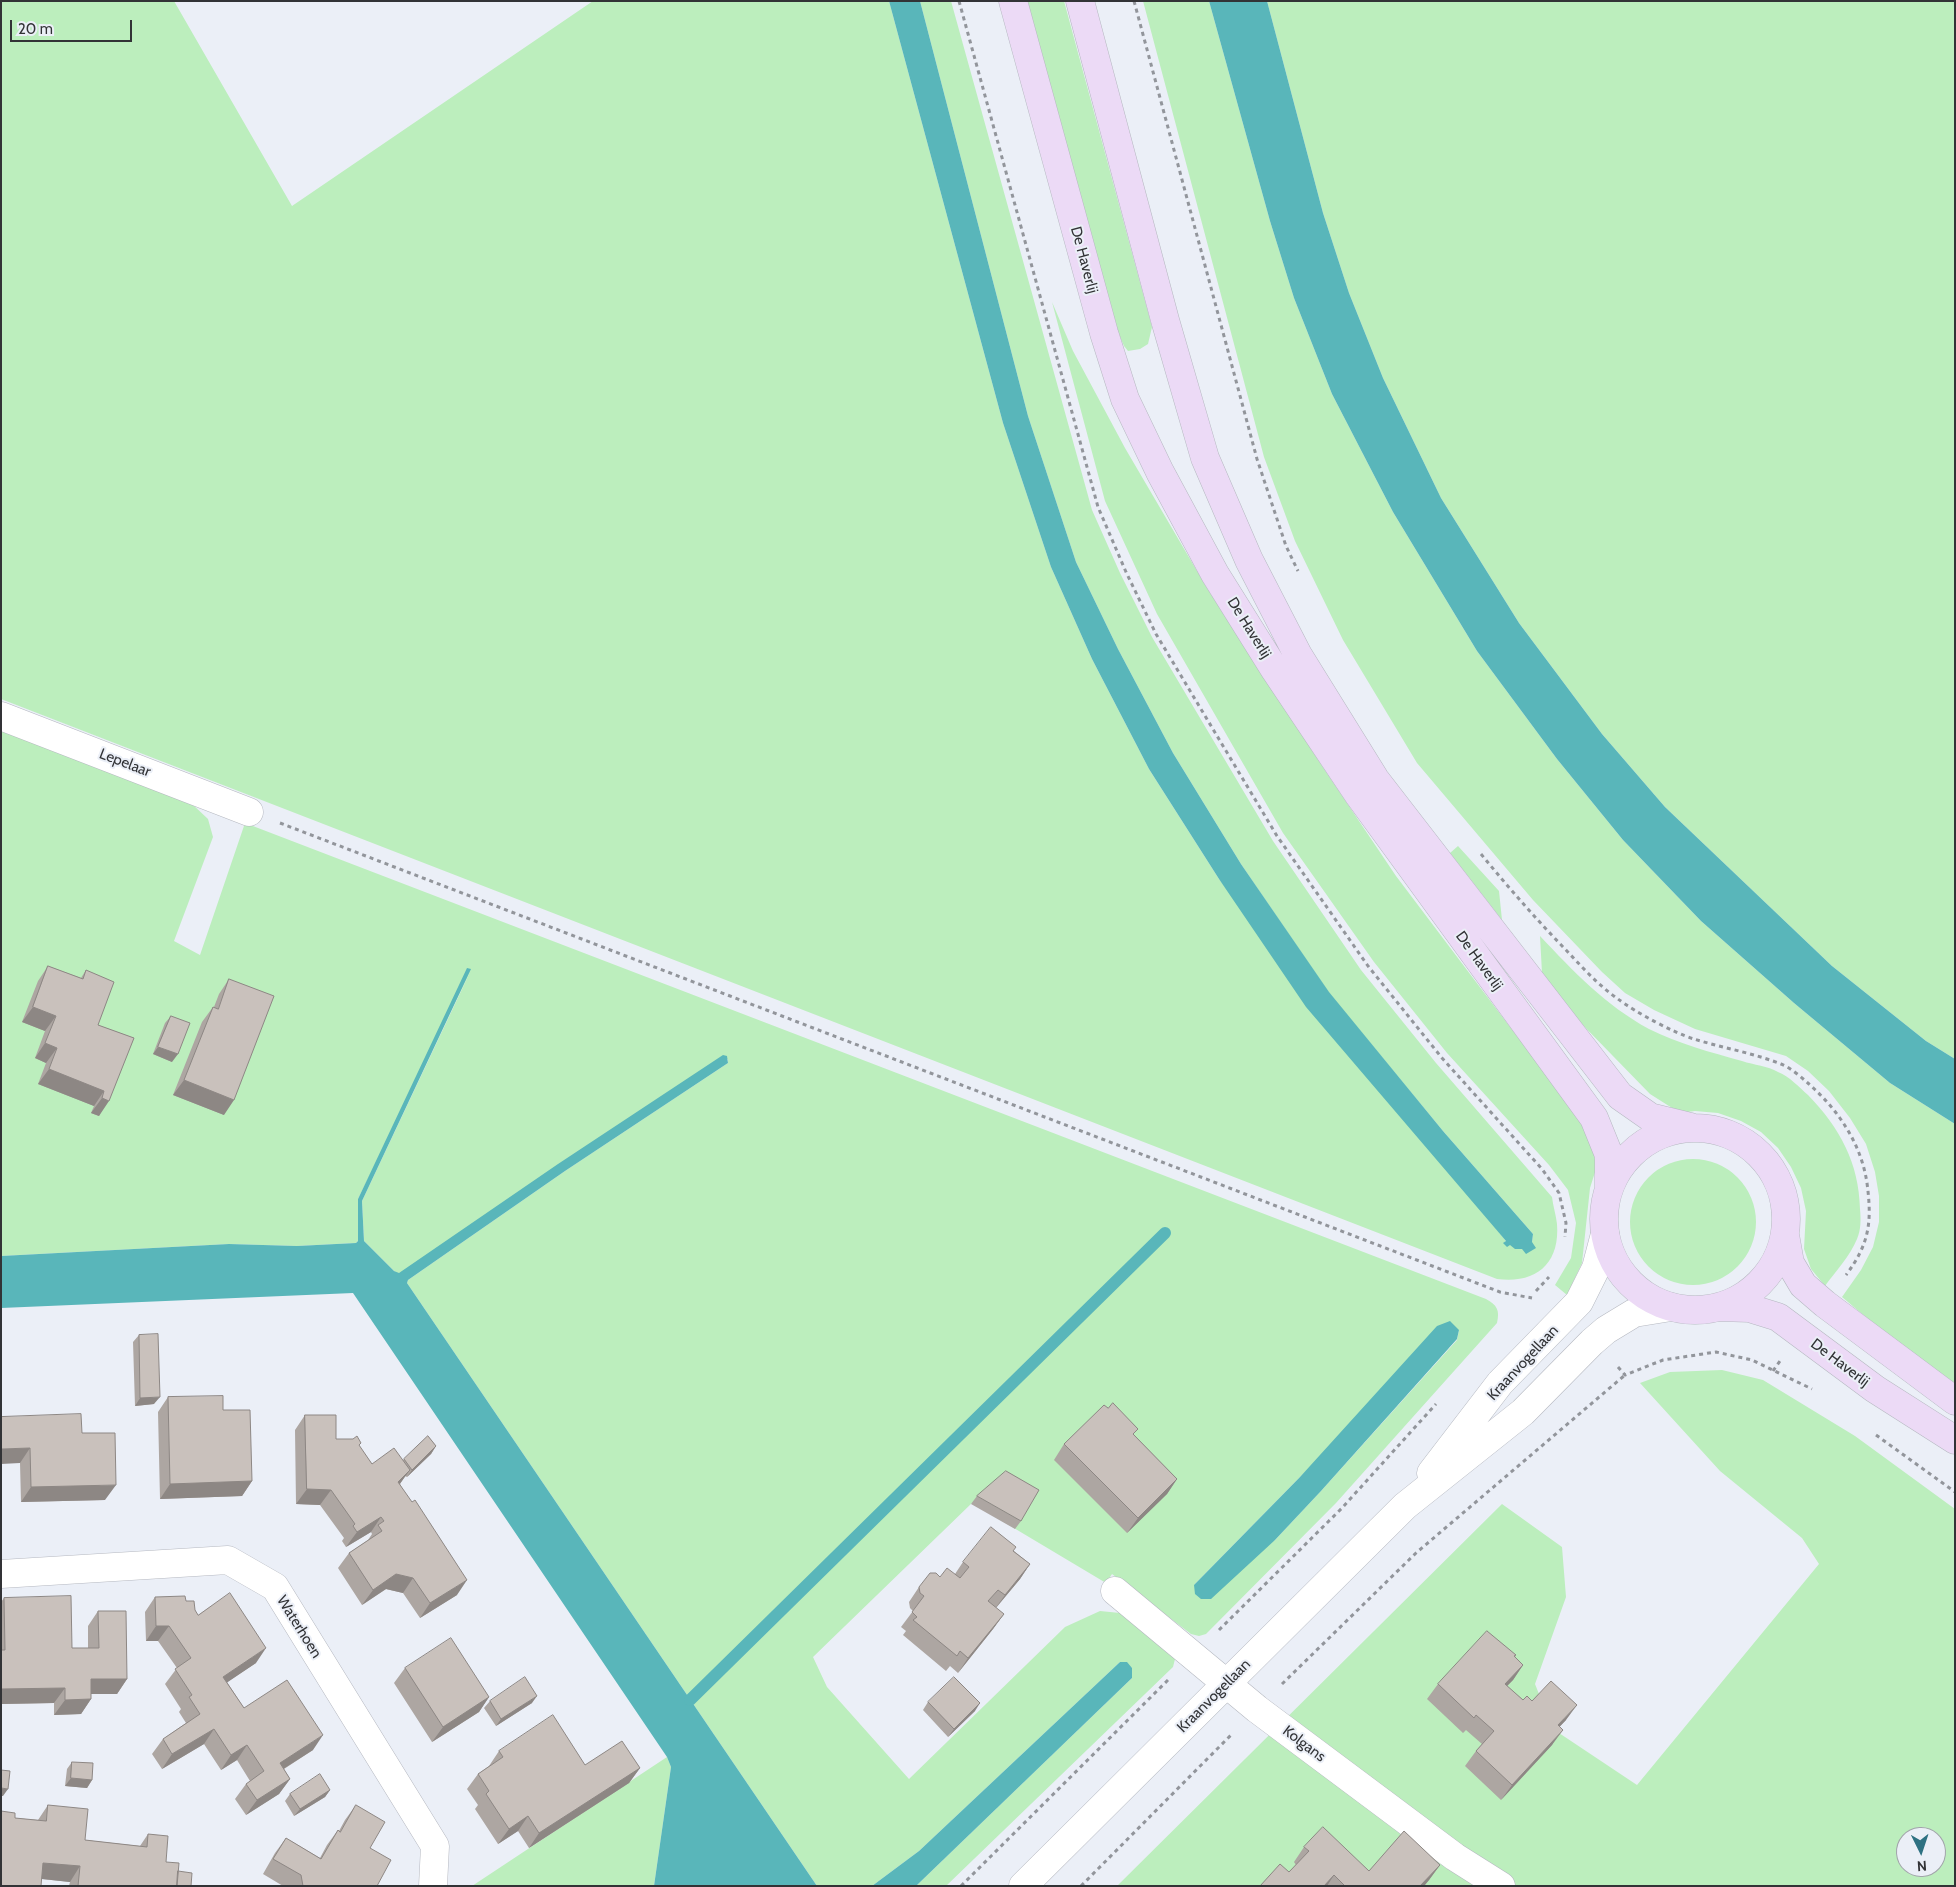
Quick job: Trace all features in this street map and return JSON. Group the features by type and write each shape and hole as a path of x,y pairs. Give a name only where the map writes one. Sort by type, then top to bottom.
{"street":[{"name":"De Haverlij","path":"1013,1 1104,334 1125,399 1160,472 1215,574 1275,670 1347,777 1594,1118 1609,1155 1609,1189 1603,1212 1605,1234 1611,1255 1622,1275 1649,1298 1671,1307 1688,1310 1720,1307 1748,1308 1778,1317 1875,1389 1955,1440"},
{"name":"De Haverlij","path":"1080,1 1164,320 1205,458 1249,560 1298,654 1375,780 1620,1096 1650,1118 1691,1127"},
{"name":"Lepelaar","path":"1,716 250,812"},
{"path":"1609,1189 1624,1161 1644,1143 1668,1131 1691,1127 1720,1131 1743,1141 1764,1160 1779,1181 1786,1203 1785,1235 1790,1263 1803,1285 1825,1304 1955,1401"},
{"name":"Kraanvogellaan","path":"1406,1506 1500,1383 1579,1302 1596,1268 1605,1234"},
{"path":"1720,1307 1756,1287 1776,1262 1785,1235"},
{"name":"Kraanvogellaan","path":"1023,1886 1406,1506 1523,1412 1606,1330 1634,1313 1671,1307"},
{"name":"Waterhoen","path":"1,1574 228,1560 275,1587 435,1846 433,1886"},
{"name":"Kolgans","path":"1114,1591 1257,1709 1455,1857 1501,1886"}],"path":[{"path":"959,1 1098,507 1126,572 1156,634 1277,836 1374,974 1442,1058 1542,1169 1560,1193 1566,1224 1564,1240"},
{"path":"1134,1 1257,458 1286,546 1299,573"},
{"path":"250,812 1500,1292 1530,1298"},
{"path":"1477,849 1527,910 1593,979 1618,1000 1650,1019 1693,1039 1783,1065 1824,1097 1843,1122 1858,1148 1865,1174 1869,1221 1866,1242 1854,1264 1825,1304"},
{"path":"1524,1306 1554,1270"},
{"path":"1801,1334 1773,1371 1814,1390"},
{"path":"1081,1886 1416,1553 1626,1375"},
{"path":"961,1886 1342,1508 1440,1400"},
{"path":"1868,1429 1955,1492"}],"green space":[{"path":"1,1 174,1 292,206 593,1 889,1 1003,423 1051,567 1092,659 1149,769 1219,879 1506,1241 1504,1243 1510,1245 1532,1242 1533,1234 1443,1131 1329,993 1241,864 1173,753 1118,649 1076,562 1028,416 920,1 951,1 1092,510 1120,573 1152,637 1273,841 1361,970 1436,1063 1552,1197 1557,1224 1557,1238 1550,1260 1534,1274 1523,1278 1511,1280 1497,1279 1,699"},
{"path":"1023,1 1064,1 1152,327 1148,344 1140,349 1128,351 1124,346 1108,309"},
{"path":"1143,1 1209,1 1270,221 1294,298 1332,394 1393,512 1477,651 1557,759 1623,840 1701,921 1794,1003 1890,1083 1955,1124 1955,1392 1842,1297 1861,1270 1873,1247 1879,1222 1879,1196 1875,1172 1866,1144 1850,1118 1829,1091 1808,1071 1786,1056 1695,1029 1654,1010 1625,993 1602,972 1533,900 1417,763 1343,640 1295,541 1264,457"},
{"path":"1267,1 1955,1 1955,1059 1926,1041 1832,966 1665,807 1602,734 1519,623 1441,498 1383,378 1349,293 1323,213"},
{"path":"1052,302 1073,351 1125,448 1207,588 1324,769 1396,876 1584,1125 1593,1143 1596,1169 1590,1188 1582,1263 1567,1295 1555,1285 1571,1258 1576,1223 1568,1190 1549,1165 1447,1053 1374,962 1283,833 1157,614 1105,501"},
{"path":"1,730 191,803 208,819 213,837 174,941 200,955 245,823 1486,1299 1493,1303 1498,1311 1498,1315 1497,1323 1336,1503 1206,1634 1199,1636 1191,1634 1112,1574 1106,1583 972,1503 813,1657 827,1687 909,1779 1065,1627 1100,1611 1120,1613 1176,1655 1173,1667 946,1886 916,1886 1132,1678 1132,1668 1120,1662 919,1851 872,1886 817,1886 407,1283 408,1280 565,1171 728,1063 728,1059 399,1274 364,1241 362,1201 471,970 358,1199 358,1241 356,1243 297,1246 229,1244 1,1256","holes":["1459,1330 1457,1340 1275,1540 1194,1585 1300,1477"]},
{"path":"1458,846 1499,891 1502,920 1450,853"},
{"path":"1540,936 1604,999 1633,1020 1683,1043 1774,1070 1794,1082 1819,1107 1838,1133 1852,1161 1859,1192 1861,1217 1859,1232 1854,1245 1825,1286 1811,1269 1804,1249 1806,1211 1801,1188 1791,1167 1778,1148 1761,1132 1741,1121 1718,1113 1695,1111 1680,1113 1650,1094 1574,1016 1542,973"},
{"path":"1693,1159 1717,1164 1737,1178 1751,1198 1756,1222 1751,1246 1737,1266 1717,1280 1693,1285 1669,1280 1649,1266 1635,1246 1630,1222 1635,1198 1649,1178 1669,1164"},
{"path":"1722,1370 1763,1380 1855,1436 1955,1509 1955,1886 1117,1886 1502,1504 1562,1547 1566,1597 1535,1684 1553,1729 1637,1785 1819,1564 1802,1538 1720,1471 1640,1383 1670,1372"},
{"path":"667,1757 671,1767 654,1886 472,1886"}],"water":[{"path":"889,1 920,1 1028,416 1076,562 1118,649 1173,753 1241,864 1329,992 1443,1131 1533,1234 1532,1242 1536,1248 1526,1254 1522,1249 1515,1249 1510,1245 1507,1247 1503,1243 1506,1241 1306,1007 1219,879 1149,769 1092,659 1051,567 1003,423"},
{"path":"1209,1 1267,1 1323,213 1349,293 1383,378 1441,498 1519,623 1602,734 1665,807 1832,966 1926,1041 1955,1059 1955,1124 1890,1083 1794,1003 1701,921 1623,840 1557,759 1477,651 1393,512 1332,394 1294,298 1270,221"},
{"path":"467,968 471,969 362,1201 364,1241 394,1271 399,1273 558,1164 723,1055 727,1056 728,1063 565,1171 408,1280 407,1283 817,1886 654,1886 671,1767 667,1757 353,1293 1,1308 1,1256 229,1244 297,1246 356,1243 358,1241 358,1199"},
{"path":"1450,1321 1459,1330 1457,1339 1321,1491 1275,1540 1211,1599 1201,1599 1195,1594 1194,1585 1300,1477 1437,1326"},
{"path":"1120,1662 1127,1662 1132,1668 1132,1678 916,1886 872,1886 919,1851"}],"building":[{"path":"48,966 83,979 86,970 114,982 98,1025 134,1038 109,1101 102,1098 104,1091 49,1069 57,1048 45,1043 56,1016 33,1007"},
{"path":"229,979 274,996 234,1100 184,1080 213,1007 218,1009"},
{"path":"171,1016 190,1023 178,1054 158,1047"},
{"path":"158,1334 160,1397 140,1398 139,1335"},
{"path":"223,1396 223,1410 250,1410 252,1481 170,1484 168,1397"},
{"path":"1113,1403 1138,1429 1133,1434 1177,1479 1138,1518 1064,1444 1104,1405 1108,1408"},
{"path":"81,1414 82,1433 115,1433 116,1485 31,1487 30,1448 1,1449 1,1417"},
{"path":"305,1415 336,1415 336,1439 353,1439 357,1436 361,1443 359,1445 372,1464 394,1448 410,1470 398,1482 412,1502 415,1500 467,1580 430,1603 413,1578 396,1574 373,1590 349,1553 382,1531 378,1525 384,1521 381,1517 357,1532 353,1526 355,1524 331,1490 307,1489"},
{"path":"428,1436 436,1446 412,1470 404,1459"},
{"path":"1006,1471 1039,1490 1021,1521 977,1496"},
{"path":"991,1527 1016,1547 1013,1551 1030,1564 1005,1595 998,1590 988,1601 1004,1614 968,1658 960,1651 957,1656 913,1620 917,1617 912,1612 924,1596 920,1593 919,1587 930,1573 936,1573 940,1577 947,1568 960,1578 969,1567 963,1562"},
{"path":"230,1593 266,1648 223,1677 244,1708 287,1680 323,1735 280,1763 290,1779 257,1800 246,1784 264,1771 247,1745 231,1755 214,1729 172,1754 163,1739 200,1714 189,1697 192,1695 175,1669 191,1658 169,1626 156,1626 155,1597 185,1596 186,1601 194,1601 195,1610 198,1615"},
{"path":"71,1596 72,1648 99,1648 98,1611 126,1611 127,1679 91,1679 91,1699 65,1700 65,1688 1,1689 1,1650 5,1650 4,1598"},
{"path":"1487,1631 1516,1655 1514,1656 1523,1665 1505,1684 1523,1700 1527,1696 1532,1701 1551,1681 1577,1705 1558,1725 1563,1730 1512,1785 1476,1751 1494,1731 1476,1715 1474,1718 1438,1684"},
{"path":"451,1638 489,1697 443,1727 405,1668"},
{"path":"525,1677 537,1696 501,1719 490,1701"},
{"path":"954,1677 980,1703 954,1729 928,1702"},
{"path":"553,1715 585,1765 622,1741 640,1768 539,1833 528,1816 509,1829 486,1794 489,1791 478,1774 503,1757 499,1751"},
{"path":"72,1762 93,1763 92,1780 71,1778"},
{"path":"1,1770 10,1771 8,1789 1,1788"},
{"path":"320,1774 330,1790 300,1809 290,1794"},
{"path":"48,1805 88,1809 85,1840 147,1847 148,1834 168,1836 166,1862 179,1863 177,1886 78,1886 80,1866 43,1863 41,1886 1,1886 1,1811 15,1813 15,1818 46,1821"},
{"path":"356,1805 385,1822 370,1848 391,1860 377,1886 303,1886 301,1875 273,1859 286,1838 321,1859 338,1830 340,1832"},
{"path":"1323,1827 1369,1871 1404,1831 1440,1865 1420,1886 1345,1886 1334,1875 1324,1886 1260,1886 1280,1864 1289,1872 1309,1851 1304,1847"},
{"path":"178,1871 192,1873 191,1886 177,1886"}],"waterway":[{"path":"690,1700 1165,1233"}]}
